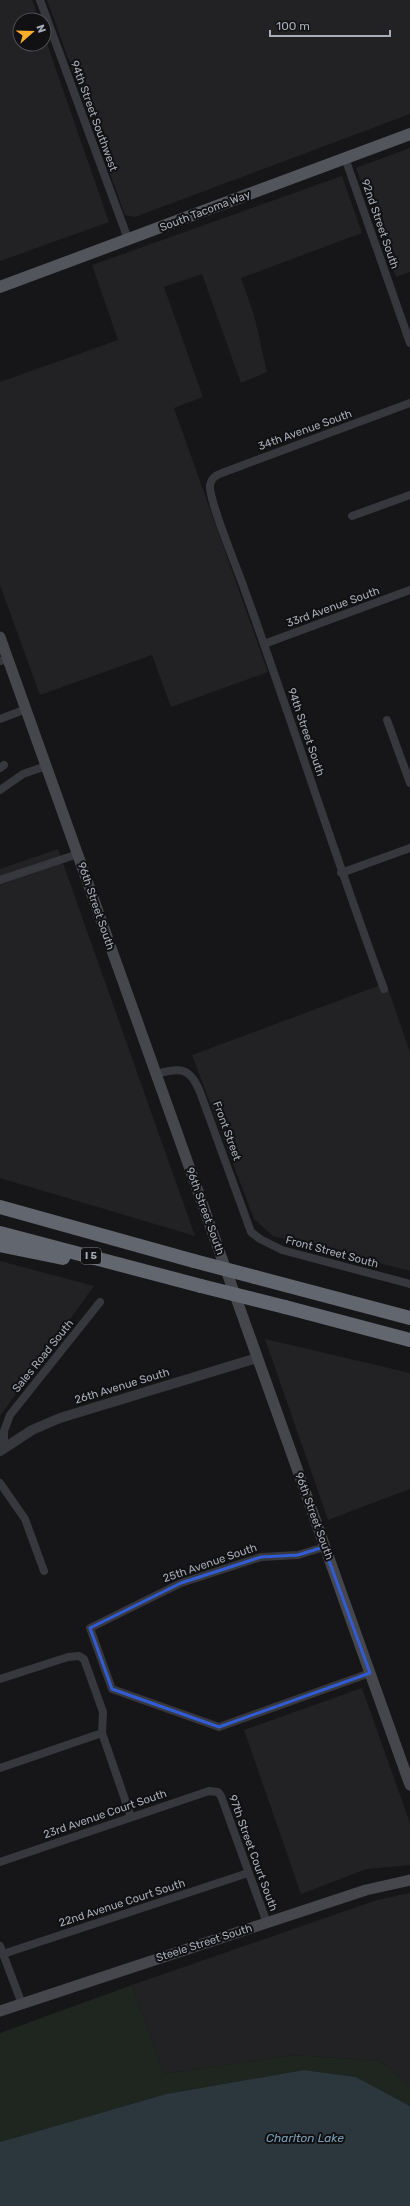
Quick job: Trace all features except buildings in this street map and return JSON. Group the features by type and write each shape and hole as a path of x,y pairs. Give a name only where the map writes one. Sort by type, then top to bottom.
{"highway":[{"name":"I 5","path":"0,1207 194,1261 410,1318"},
{"name":"I 5","path":"0,1233 410,1340"},
{"path":"0,1245 93,1265 181,1280"}],"main road":[{"name":"South Tacoma Way","path":"0,287 410,134"},
{"name":"96th Street South","path":"0,637 4,660 26,709 410,1785"},
{"name":"Steele Street South","path":"0,2011 366,1890 410,1880"}],"street":[{"name":"94th Street Southwest","path":"40,0 128,239"},
{"name":"92nd Street South","path":"345,158 410,343"},
{"name":"34th Avenue South","path":"211,482 214,477 229,470 410,402"},
{"name":"94th Street South","path":"211,482 212,496 264,644 341,873 384,989"},
{"path":"352,516 410,495"},
{"name":"33rd Avenue South","path":"264,644 410,590"},
{"path":"0,719 26,709"},
{"path":"387,720 410,783"},
{"path":"0,790 23,774 46,766"},
{"path":"341,873 410,848"},
{"path":"0,880 78,854"},
{"name":"Front Street","path":"156,1074 168,1070 182,1070 190,1074 196,1082 251,1232"},
{"name":"Front Street South","path":"251,1232 260,1239 282,1250 410,1284"},
{"name":"Sales Road South","path":"2,1449 4,1431 10,1416 100,1302"},
{"name":"26th Avenue South","path":"2,1449 32,1430 60,1418 257,1358"},
{"path":"0,1483 25,1519 44,1571"},
{"name":"25th Avenue South","path":"324,1547 308,1552 261,1557 181,1583 90,1628 112,1689 219,1727 370,1673"},
{"path":"0,1679 68,1657 79,1656 85,1661 100,1702 104,1718 102,1733 131,1817"},
{"path":"0,1768 102,1733"},
{"name":"23rd Avenue Court South","path":"0,1862 209,1791 218,1792"},
{"name":"97th Street Court South","path":"218,1792 221,1796 267,1923"},
{"name":"22nd Avenue Court South","path":"1,1950 248,1873"},
{"path":"1,1950 22,2004"}],"highlighted area":[{"path":"324,1547 370,1673 219,1727 112,1689 90,1628 181,1583 261,1557 298,1555"}],"shaded area":[{"path":"0,0 32,0 36,12 12,12 12,52 50,52 109,222 0,261"},
{"path":"47,0 410,0 410,114 135,217 125,215"},
{"path":"410,148 410,272 396,277 356,168"},
{"path":"342,176 362,233 241,278 254,315 267,372 241,383 202,274 164,287 203,397 174,408 268,672 171,707 152,655 40,695 0,585 0,382 118,340 92,265"},
{"path":"58,849 195,1236 0,1178 0,869"},
{"path":"386,983 410,1052 410,1271 273,1236 254,1219 192,1055"},
{"path":"0,1261 94,1286 0,1416"},
{"path":"265,1339 410,1373 410,1489 328,1520"},
{"path":"362,1688 410,1823 410,1865 366,1869 301,1894 244,1730"},
{"path":"410,1893 410,2086 381,2061 293,2055 164,2074 132,1985 377,1900"},
{"path":"132,1985 164,2074 293,2055 381,2061 410,2086 410,2106 356,2077 304,2070 166,2094 0,2142 0,2033"}],"water":[{"name":"Charlton Lake","path":"304,2070 356,2077 410,2106 410,2206 0,2206 0,2142 166,2094"}]}
